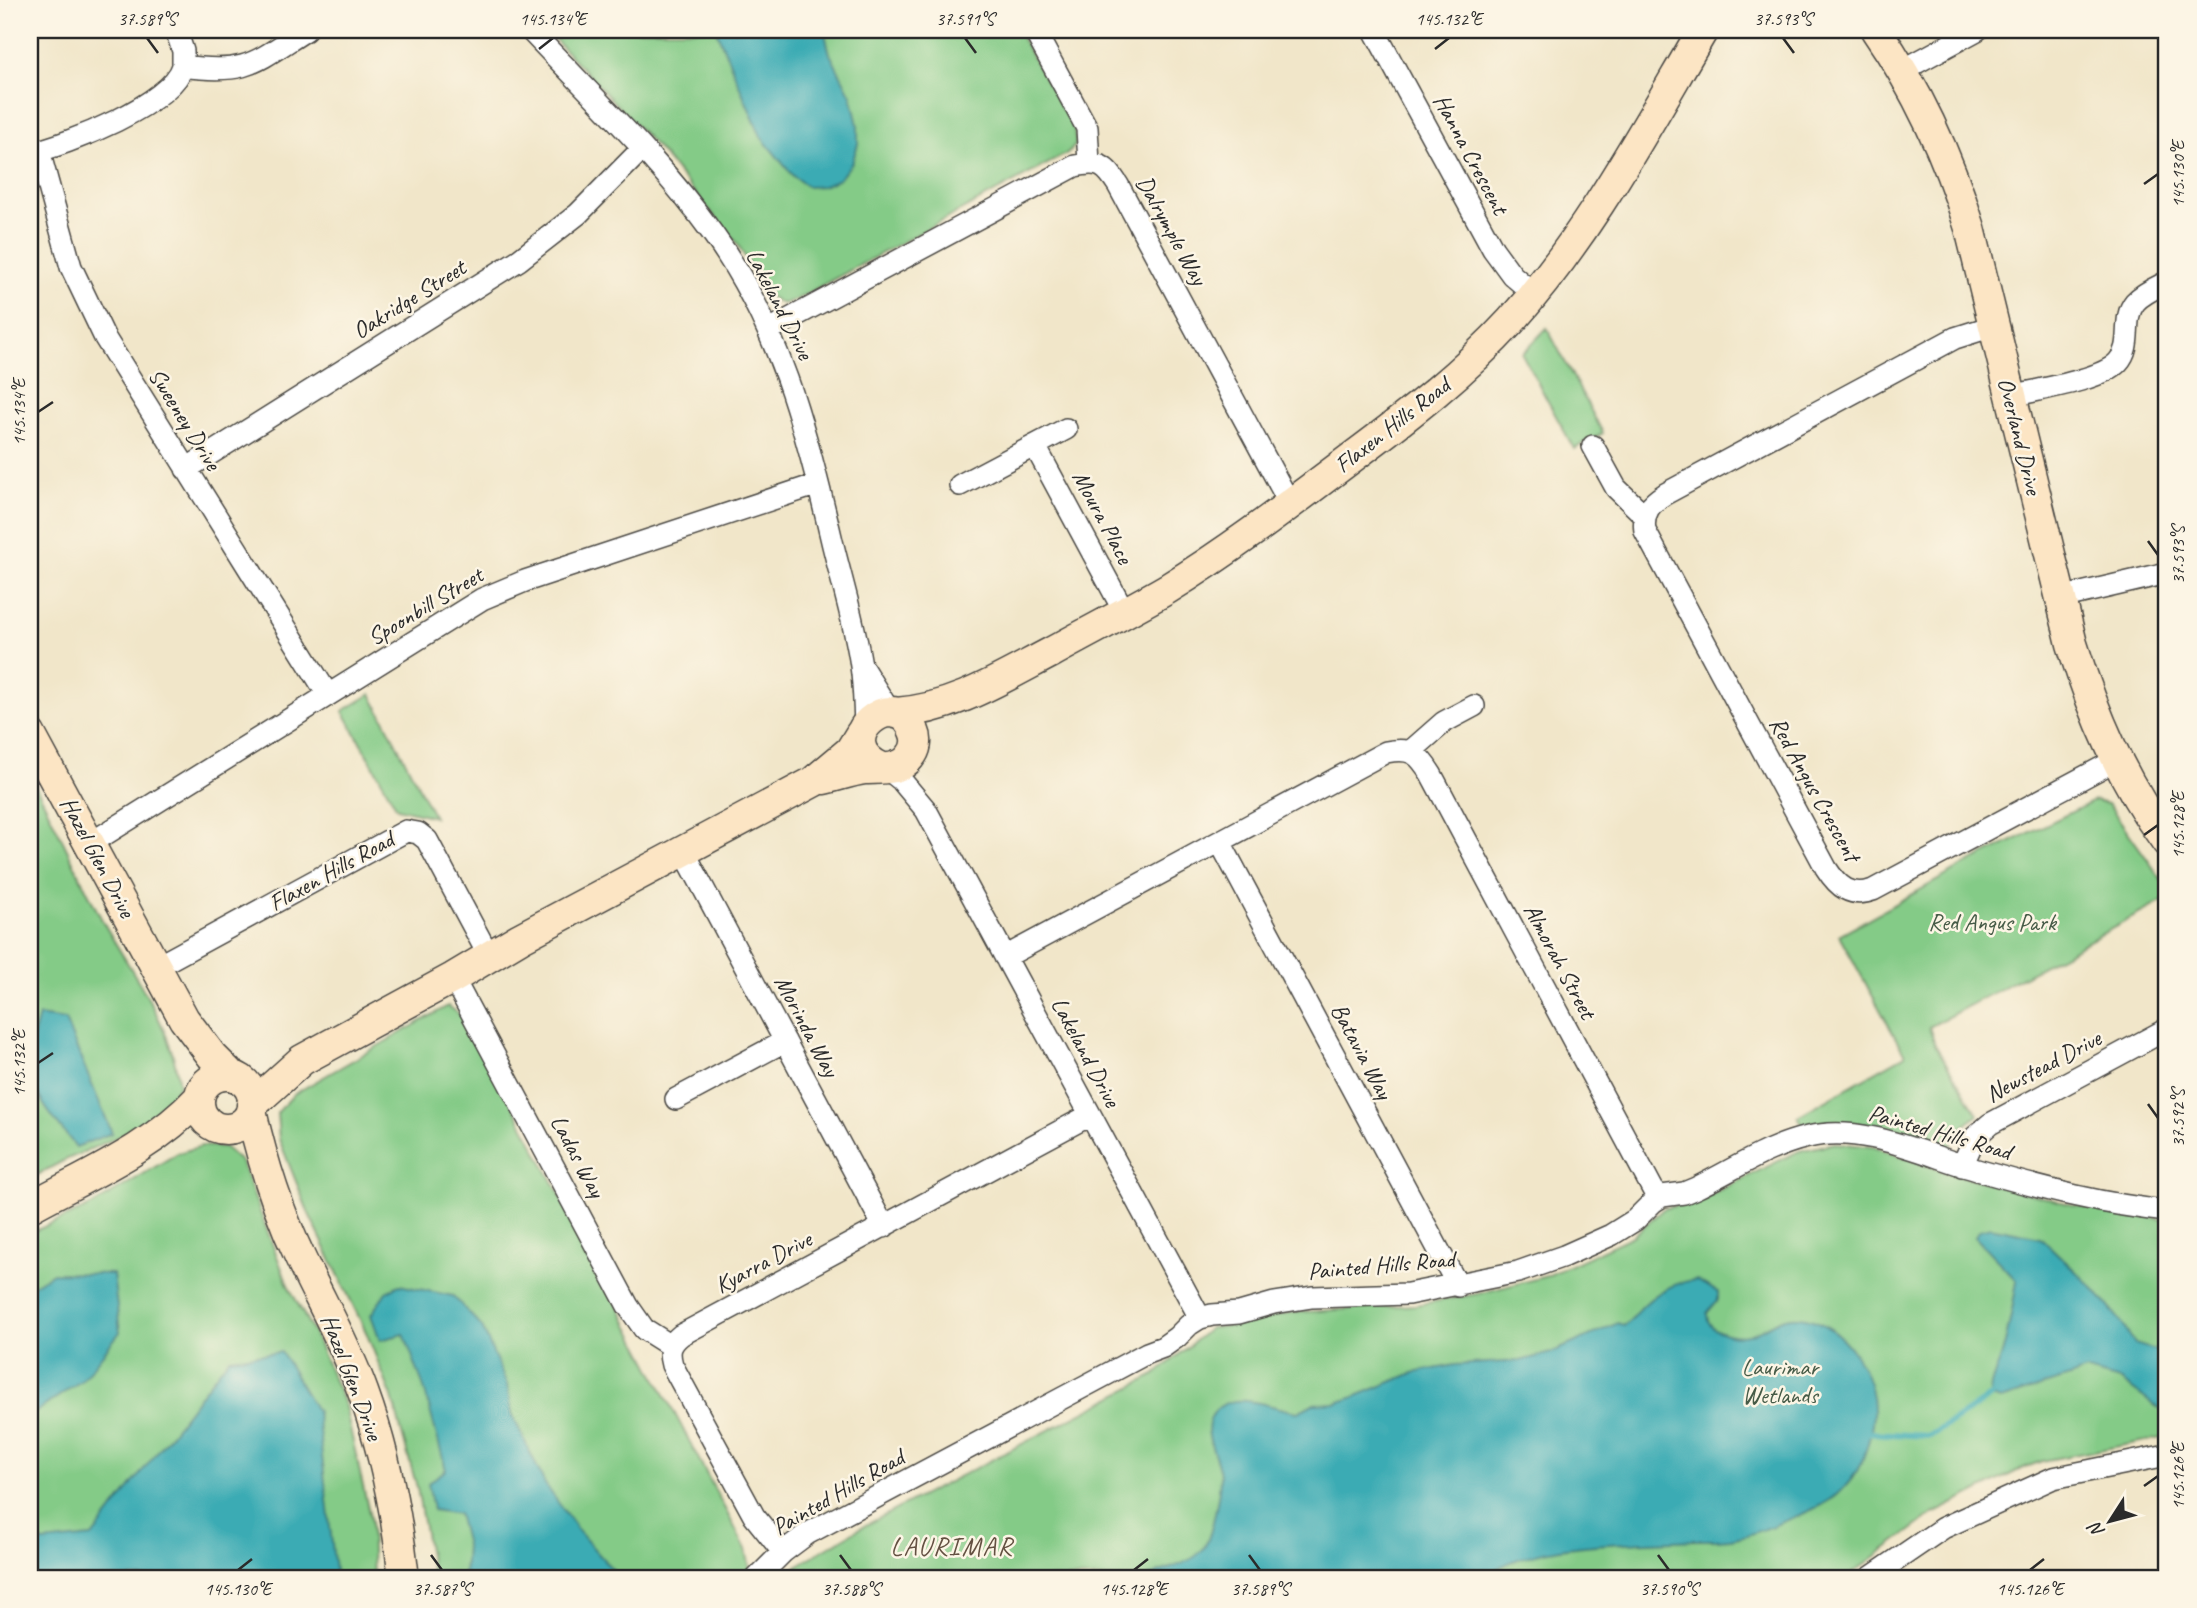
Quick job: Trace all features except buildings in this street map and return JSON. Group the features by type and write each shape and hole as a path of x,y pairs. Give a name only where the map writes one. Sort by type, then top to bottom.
{"street":[{"path":"34,152 82,136 125,116 164,92 180,76 183,65 183,51 176,30"},
{"path":"183,65 211,70 242,68 255,63 306,30"},
{"name":"Lakeland Drive","path":"530,30 642,149 713,233 737,270 769,330 793,390 861,666 878,721"},
{"path":"769,330 1069,169 1089,163 1087,128 1034,30"},
{"name":"Hanna Crescent","path":"1374,30 1493,249 1512,275 1534,294"},
{"name":"Flaxen Hills Road","path":"878,721 965,697 1125,612 1222,553 1440,389 1510,322 1573,244 1703,30"},
{"name":"Overland Drive","path":"1876,30 1922,104 1955,181 1970,228 2060,598 2084,684 2116,760 2167,842"},
{"path":"1903,70 1977,30"},
{"name":"Oakridge Street","path":"186,470 519,260 578,214 642,149"},
{"name":"Sweeney Drive","path":"34,152 71,267 110,347 328,695"},
{"name":"Dalrymple Way","path":"1089,163 1100,164 1118,185 1290,504"},
{"path":"2011,396 2105,372 2118,362 2125,350 2130,311 2136,300 2167,282"},
{"path":"1593,446 1616,488 1645,516 1654,502 1677,488 1955,338 1993,326"},
{"path":"960,485 1066,429"},
{"name":"Moura Place","path":"1035,446 1125,612"},
{"name":"Spoonbill Street","path":"91,843 482,599 525,581 818,484"},
{"name":"Red Angus Crescent","path":"1645,516 1645,531 1826,868 1839,885 1847,890 1864,893 1874,890 2116,760"},
{"path":"2060,598 2167,573"},
{"name":"Flaxen Hills Road","path":"898,760 965,697"},
{"path":"1005,957 1386,752 1411,751 1444,722 1474,706"},
{"path":"878,721 862,750 866,757 898,760"},
{"path":"813,782 898,760 916,739 910,723 878,721"},
{"path":"140,1147 217,1127 235,1127 247,1118 244,1092 260,1070 302,1060 683,850 813,782 850,751 878,721"},
{"name":"Hazel Glen Drive","path":"30,734 184,1019 244,1092 271,1184 299,1255 345,1348 363,1392 390,1487 404,1578"},
{"name":"Almorah Street","path":"1411,751 1421,759 1431,774 1658,1199"},
{"name":"Lakeland Drive","path":"898,760 1200,1318"},
{"name":"Flaxen Hills Road","path":"156,967 406,831 418,832 427,840 489,957"},
{"name":"Batavia Way","path":"1220,842 1458,1286"},
{"name":"Morinda Way","path":"683,850 884,1227"},
{"name":"Ladas Way","path":"453,978 628,1306 644,1329 671,1346"},
{"name":"Hazel Glen Drive","path":"184,1019 199,1095"},
{"name":"Newstead Drive","path":"1962,1166 1975,1136 1990,1124 2167,1029"},
{"path":"676,1099 785,1041"},
{"path":"30,1207 140,1147 183,1115 209,1080 223,1074 244,1092"},
{"path":"199,1095 202,1114 217,1127"},
{"name":"Kyarra Drive","path":"671,1346 681,1335 1090,1115"},
{"name":"Hazel Glen Drive","path":"217,1127 243,1144 271,1184"},
{"name":"Painted Hills Road","path":"757,1578 783,1552 828,1523 1147,1353 1163,1347 1200,1318 1239,1313 1274,1303 1312,1297 1408,1294 1518,1272 1564,1256 1627,1226 1658,1199 1696,1188 1783,1145 1821,1135 1844,1133 1869,1137 1962,1166 2099,1200 2167,1211"},
{"path":"671,1346 672,1365 754,1516 783,1552"},
{"path":"1870,1578 1943,1528 2053,1478 2167,1455"}],"green space":[{"path":"546,30 1017,30 1074,129 1076,145 1066,154 795,300 782,304 767,295 737,243 659,150"},
{"path":"1547,328 1603,433 1574,449 1522,354"},
{"path":"371,694 434,817 397,808 343,711"},
{"path":"30,775 101,918 149,999 168,1041 179,1086 165,1104 134,1130 31,1178"},
{"name":"Red Angus Park","path":"2094,801 2108,804 2167,887 2167,899 1929,1027 1935,1045 1978,1115 1959,1130 1950,1148 1879,1126 1830,1121 1803,1126 1798,1116 1905,1055 1839,935 1976,859"},
{"path":"448,1006 468,1020 746,1549 750,1569 743,1578 433,1578 417,1488 392,1397 366,1332 309,1214 279,1139 277,1113 294,1094"},
{"name":"Laurimar Wetlands","path":"1835,1143 1874,1147 1946,1172 2073,1205 2167,1220 2167,1437 2042,1461 2021,1469 1933,1514 1846,1578 786,1578 798,1565 860,1528 1155,1375 1210,1328 1246,1324 1288,1313 1415,1305 1477,1294 1547,1276 1633,1236 1663,1209 1700,1200 1799,1151"},
{"path":"202,1146 224,1147 241,1162 288,1285 315,1336 345,1406 371,1522 373,1578 30,1578 30,1233 91,1206 178,1153"}],"water":[{"path":"716,30 824,30 830,54 851,95 858,125 858,144 852,163 839,179 823,186 808,187 793,176 761,137"},
{"path":"39,1016 65,1020 112,1133 76,1147 42,1102 29,1064"},
{"path":"1990,1227 2040,1237 2093,1288 2119,1319 2135,1344 2167,1354 2167,1413 2120,1380 2087,1371 2001,1400 1990,1397 1992,1380 2007,1336 2017,1281 1975,1237 1980,1230"},
{"path":"53,1273 113,1274 120,1332 82,1380 30,1416 30,1287"},
{"path":"1696,1280 1718,1292 1718,1300 1707,1313 1711,1325 1718,1331 1745,1335 1789,1317 1800,1317 1816,1321 1830,1329 1854,1352 1869,1383 1872,1399 1873,1415 1868,1444 1851,1480 1820,1506 1768,1528 1735,1538 1613,1543 1554,1550 1503,1565 1483,1578 1146,1578 1191,1559 1206,1543 1215,1514 1220,1476 1208,1426 1216,1410 1222,1405 1235,1401 1250,1401 1298,1412 1313,1404 1336,1403 1349,1399 1413,1373 1455,1365 1520,1361 1551,1353 1618,1323 1624,1326 1656,1295 1679,1283"},
{"path":"399,1285 453,1296 482,1327 507,1385 512,1414 545,1484 579,1532 620,1578 464,1578 466,1545 458,1514 433,1510 428,1483 446,1470 424,1388 404,1334 380,1340 371,1315 386,1292"},
{"path":"281,1352 317,1412 335,1570 332,1578 30,1578 30,1533 43,1542 92,1537 229,1358"}],"waterway":[{"path":"1870,1433 1930,1436 1990,1397"}],"district":[{"name":"LAURIMAR","path":"952,1546"}]}
